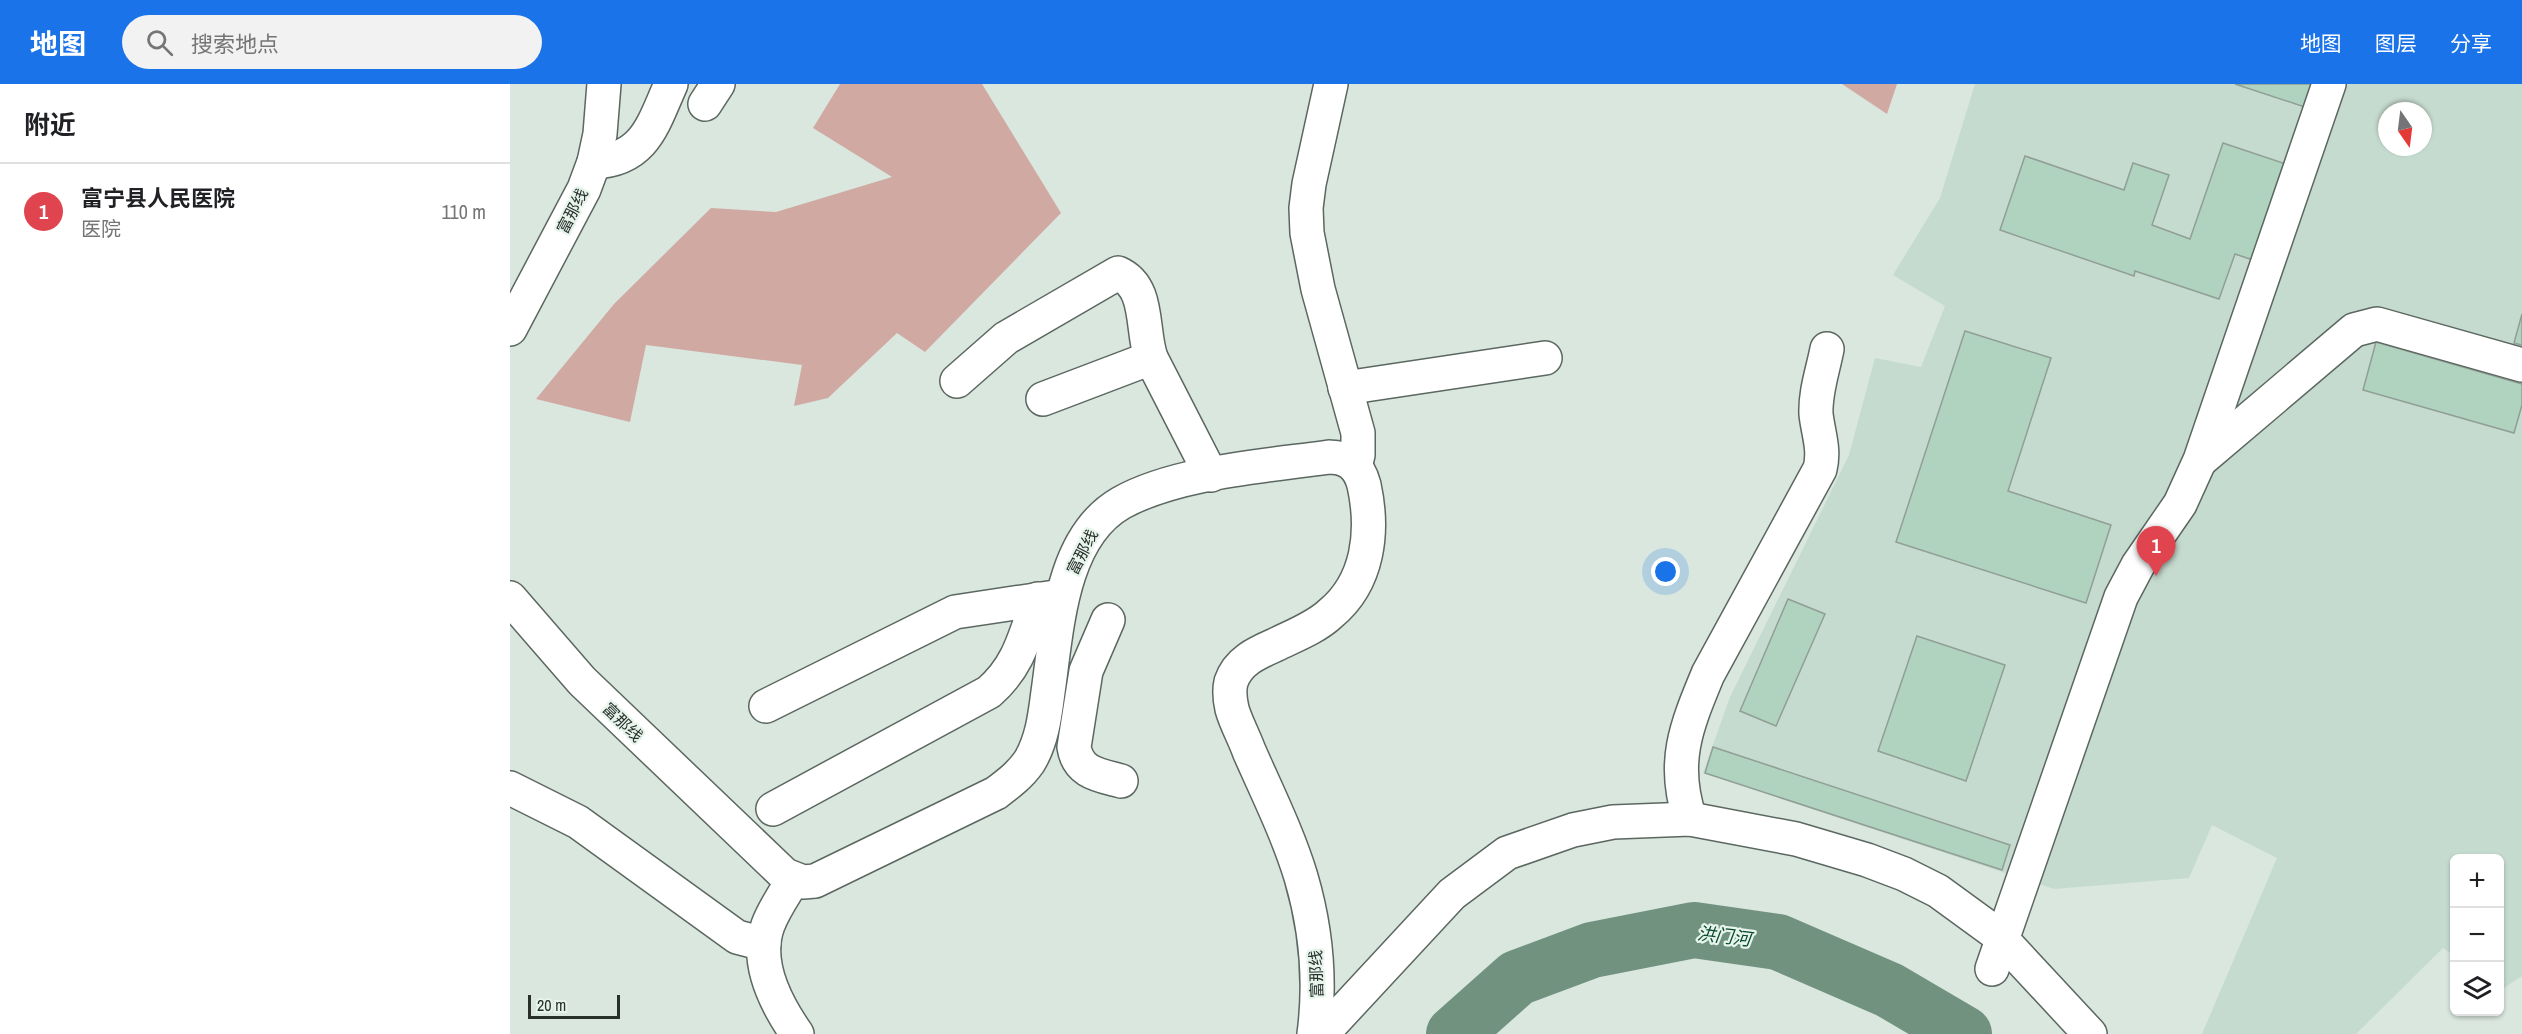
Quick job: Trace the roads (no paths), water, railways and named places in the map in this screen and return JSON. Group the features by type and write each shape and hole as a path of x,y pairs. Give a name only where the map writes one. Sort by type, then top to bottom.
{"street":[{"name":"富那线","path":"510,329 584,189 594,162 600,134 604,84"},
{"path":"594,162 617,159 631,152 643,141 671,84"},
{"path":"1331,84 1309,184 1306,208 1307,233 1318,289 1358,433 1358,455 1355,466"},
{"path":"1992,969 2121,597 2138,565 2180,504 2200,460 2330,84"},
{"path":"657,115 674,110 704,91"},
{"path":"957,381 1006,338 1118,273 1127,277 1137,291 1141,301 1151,358 1211,475"},
{"path":"2200,460 2354,330 2377,324 2522,365"},
{"path":"1690,819 1681,784 1680,765 1686,736 1708,674 1820,469 1823,447 1816,416 1816,402 1827,349"},
{"path":"1043,399 1151,358"},
{"path":"1345,388 1545,358"},
{"name":"富那线","path":"510,598 582,681 628,727 785,875 803,882 825,877 996,793 1016,778 1029,761 1044,722 1050,597 1069,574 1084,541 1099,520 1108,512 1144,492 1211,475 1329,457 1347,459 1355,466 1363,480 1369,520 1369,540 1365,560 1357,580 1346,598 1330,615 1247,660 1235,674 1230,691 1232,709 1292,851 1307,899 1317,972 1314,1034"},
{"path":"766,706 955,612 1050,597"},
{"path":"773,809 989,692 1002,681 1050,597"},
{"path":"1108,620 1086,671 1074,747 1076,758 1082,768 1121,782"},
{"path":"1029,761 1049,767 1076,758"},
{"path":"510,788 578,822 737,937 764,944"},
{"path":"1322,1034 1452,894 1507,854 1573,830 1612,822 1690,819 1796,839 1867,860 1904,874 1938,891 1997,934 2090,1034"},
{"path":"793,880 767,926 764,944 765,963 775,999 798,1034"}],"waterway":[{"name":"洪门河","path":"1454,1034 1517,978 1592,950 1694,930 1778,942 1889,990 1964,1034"}],"place":[{"name":"富宁县人民医院","path":"2156,576"}]}
